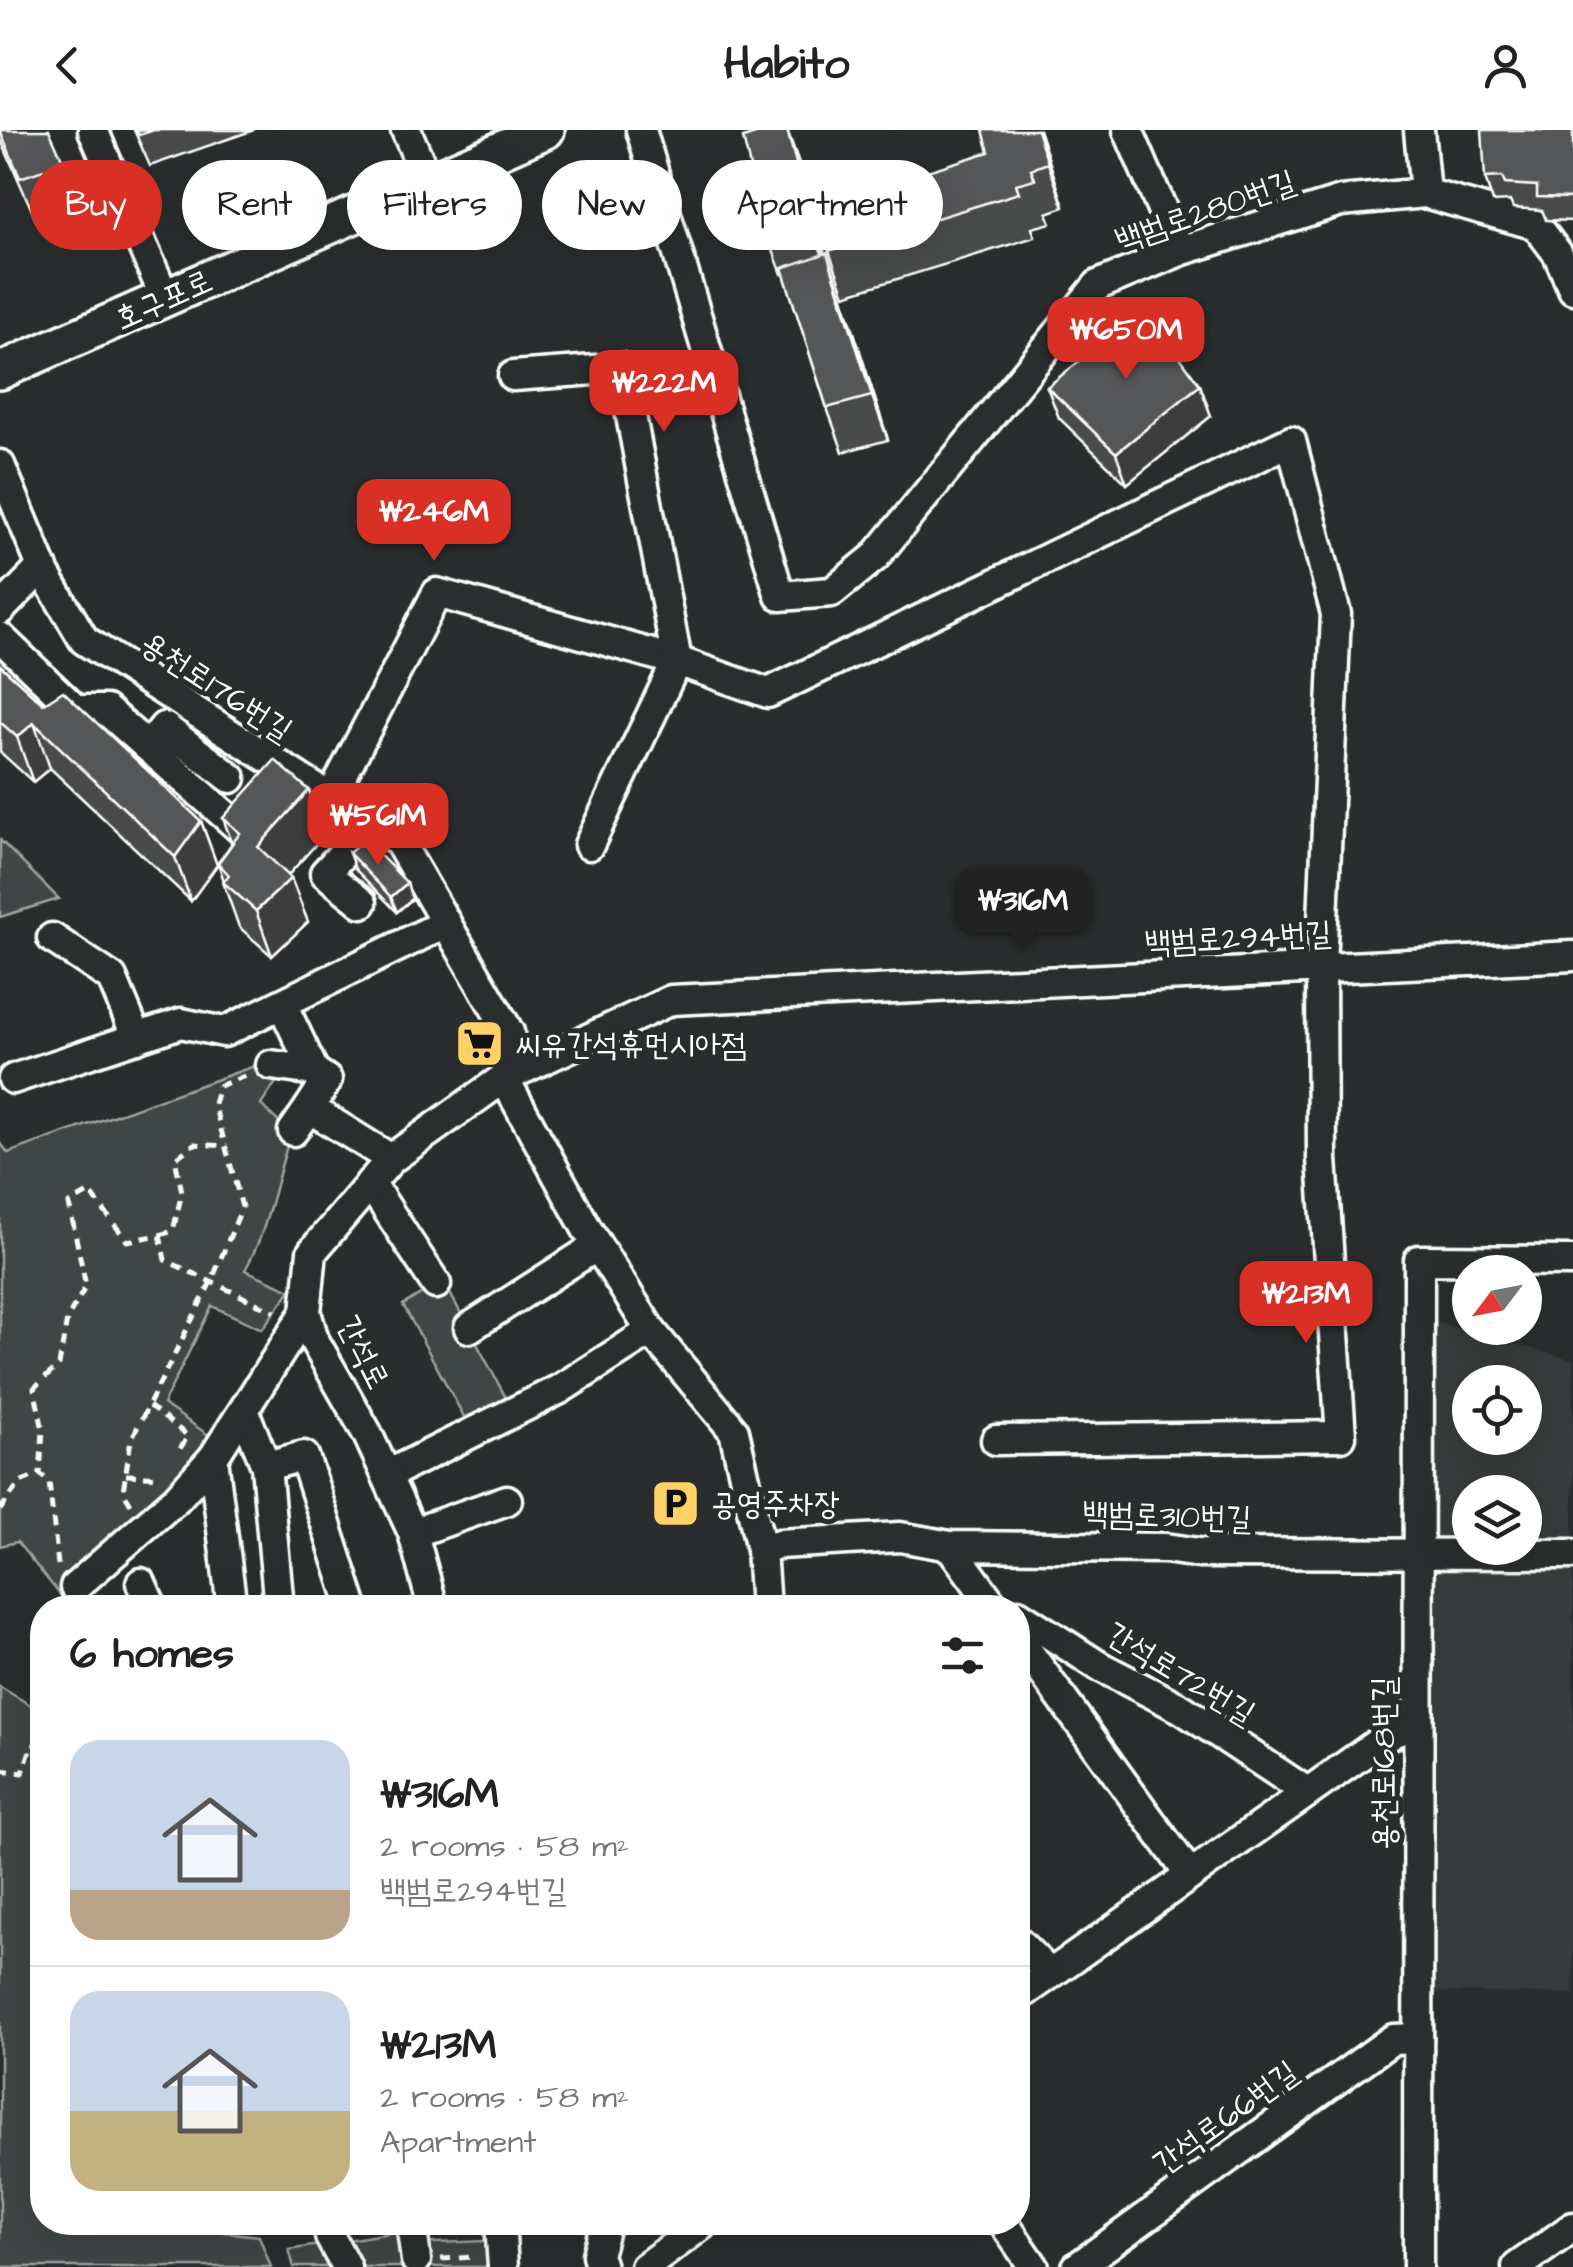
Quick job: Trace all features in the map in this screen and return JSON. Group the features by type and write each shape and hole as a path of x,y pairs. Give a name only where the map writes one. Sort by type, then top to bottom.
{"main road":[{"name":"호구포로","path":"478,160 546,130"},
{"name":"호구포로","path":"5,371 347,218"}],"street":[{"path":"94,130 166,298"},
{"path":"406,130 419,160"},
{"name":"백범로280번길","path":"641,130 780,596 832,592 875,557 1098,285 1180,251 1341,201 1425,193 1536,226 1558,254 1573,289"},
{"path":"1128,130 1180,251"},
{"path":"1419,130 1425,193"},
{"path":"514,376 622,368 677,661 589,845"},
{"path":"330,799 437,593 677,661 768,693 1291,441 1336,614 1321,968 1322,1159 1341,1436 996,1440"},
{"name":"용천로176번길","path":"0,465 42,568 84,640 399,842 510,1032 512,1062 504,1078"},
{"path":"0,610 42,568"},
{"path":"0,637 76,710 106,710 244,832 284,791 350,846 325,874 362,903"},
{"path":"148,747 164,728 231,778"},
{"path":"12,1080 181,1023 224,1032 446,922"},
{"path":"52,938 112,978 137,1038"},
{"name":"백범로294번길","path":"504,1078 671,1000 1573,956"},
{"path":"282,1004 314,1071 326,1080 301,1120 391,1159"},
{"path":"271,1066 314,1071"},
{"path":"504,1078 650,1331 734,1431 762,1550 764,1595"},
{"name":"간석로","path":"430,1595 413,1533 386,1475 301,1320 312,1252 391,1159 504,1078"},
{"path":"370,1183 436,1284"},
{"path":"469,1328 598,1246"},
{"name":"용천로168번길","path":"1418,2267 1419,1260 1573,1261"},
{"path":"75,1587 145,1526 213,1458 301,1320"},
{"path":"386,1475 560,1389 650,1331"},
{"path":"244,1410 266,1466 278,1595"},
{"path":"266,1466 304,1456 350,1595"},
{"path":"213,1458 230,1595"},
{"path":"413,1533 507,1500"},
{"name":"백범로310번길","path":"762,1550 779,1544 900,1537 950,1546 1165,1548 1199,1553 1573,1554"},
{"path":"950,1546 990,1595"},
{"name":"간석로72번길","path":"1030,1622 1100,1666 1182,1709 1307,1792"},
{"path":"1030,1655 1190,1875"},
{"path":"1030,1988 1392,1733 1418,1724"},
{"path":"1030,1954 1050,1974"},
{"name":"간석로66번길","path":"1077,2267 1393,2039 1418,2038"},
{"path":"1516,2267 1573,2227"},
{"path":"330,2235 346,2267"},
{"path":"410,2262 411,2235"},
{"path":"501,2235 503,2267"},
{"path":"601,2267 596,2255 602,2235"},
{"path":"645,2267 688,2235"},
{"path":"1012,2235 1034,2267"}],"path":[{"path":"145,1526 123,1491 131,1440 212,1280 242,1207 214,1104 219,1086 271,1066"},
{"path":"40,1474 43,1430 34,1388 58,1365 66,1319 86,1286 69,1204 90,1192 126,1241 160,1235 173,1230 182,1192 174,1159 194,1144 227,1146"},
{"path":"160,1235 165,1260 301,1320"},
{"path":"126,1475 161,1477 188,1436 149,1406"},
{"path":"0,1510 20,1482 40,1474"},
{"path":"40,1474 49,1481 58,1569 75,1587"},
{"path":"0,1770 24,1773 30,1751"}],"shaded area":[{"path":"0,840 59,899 0,917"},
{"path":"266,1062 282,1073 261,1105 291,1134 266,1221 245,1270 291,1290 262,1329 212,1306 163,1404 216,1440 176,1499 73,1595 60,1595 17,1542 0,1546 0,1142 8,1153"},
{"path":"443,1280 514,1413 474,1435 403,1305"},
{"path":"1436,1322 1452,1326 1452,1345 1519,1345 1573,1360 1573,1994 1435,1992"},
{"path":"0,1687 30,1705 30,2235 259,2236 271,2267 0,2267"},
{"path":"378,2235 408,2235 411,2244 486,2241 490,2267 294,2267 289,2250"}],"building":[{"path":"0,130 49,130 63,160 30,160 30,175 20,178"},
{"path":"767,130 787,130 795,160 748,160 743,138"},
{"path":"983,130 1037,130 1048,163 1031,169 1035,179 1016,184 1019,193 943,216 943,166 989,152"},
{"path":"1482,130 1573,130 1573,198 1537,197 1537,186 1505,184 1502,177 1485,178"},
{"path":"827,253 872,396 827,408 782,268"},
{"path":"1145,308 1200,385 1116,453 1047,387"},
{"path":"0,665 43,704 63,691 201,821 175,857 34,723 17,737 0,722"},
{"path":"275,760 309,790 258,847 291,878 256,911 223,882 229,875 218,863 240,833 223,818"},
{"path":"364,839 407,883 391,897 349,853"}],"place":[{"name":"씨유간석휴먼시아점","path":"480,1044"},
{"name":"공영주차장","path":"676,1503"}]}
